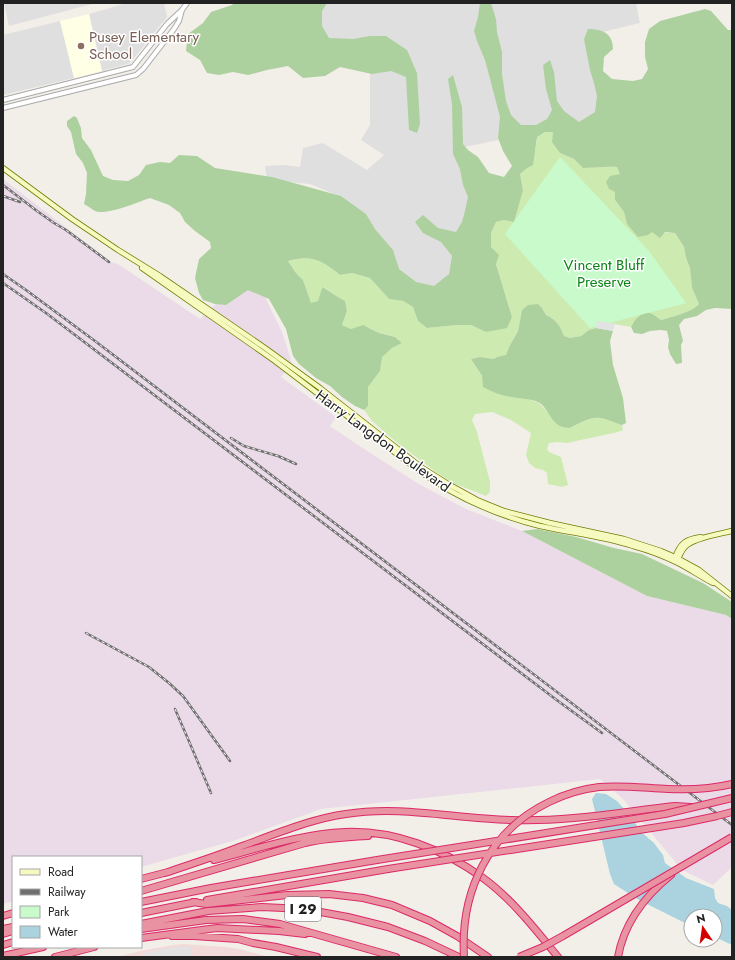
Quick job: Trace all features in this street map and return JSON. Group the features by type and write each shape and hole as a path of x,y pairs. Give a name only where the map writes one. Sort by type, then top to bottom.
{"highway":[{"path":"464,957 463,931 469,901 475,882 488,856 502,837 528,814 546,803 581,790 597,787 614,786 699,789 732,784"},
{"path":"142,902 210,888 665,814 732,798"},
{"path":"165,873 314,820 346,814 378,811 413,811 467,817 512,820 546,820 580,818 675,806 694,808"},
{"path":"142,913 193,902 388,869 684,823 732,812"},
{"path":"142,879 308,837 344,832 362,832 386,835 415,842 434,849 461,863 484,879 516,908 558,957"},
{"path":"142,891 305,843 323,839 386,835"},
{"path":"519,957 543,947 563,936 732,837"},
{"path":"618,957 626,931 638,909 656,888 682,866"},
{"path":"193,902 206,904 301,894 329,894 363,898 392,905 430,921 457,936 488,957"},
{"name":"I 29","path":"142,924 208,912 262,907 304,909 348,916 388,927 425,941 459,957"},
{"path":"3,915 12,913"},
{"path":"142,929 206,920 243,919 280,924 396,957"},
{"path":"142,938 217,928 279,931 324,936"},
{"path":"154,936 194,936 238,940 317,957"},
{"path":"3,956 39,948"},
{"path":"54,957 90,948"}],"main road":[{"name":"Harry Langdon Boulevard","path":"3,168 281,365 418,470 456,494 482,507 518,520 626,544 686,562 708,576 732,596"},
{"name":"Harry Langdon Boulevard","path":"118,250 160,276 253,340 320,388 421,467 462,493 504,511 630,541 667,553 722,587"},
{"path":"676,559 682,544 689,540 732,531"},
{"path":"667,553 680,549"},
{"path":"680,549 686,562"}],"street":[{"path":"3,100 134,67 167,24 182,10 187,3"},
{"path":"3,108 136,75 143,69 174,29 179,21 182,10"}],"shaded area":[{"path":"4,3 96,3 9,26"},
{"path":"127,3 164,3 167,17 130,63 102,71 89,14"},
{"path":"289,3 636,3 640,23 594,34 608,117 460,148 480,235 445,243 455,263 442,290 419,292 405,277 344,198 310,184 267,180 265,166 283,165 300,167 303,148 323,143 367,170 384,155 361,140 370,125 370,63 343,60"},
{"name":"Pusey Elementary School","path":"89,14 102,71 74,78 60,21"},
{"path":"60,21 74,78 3,95 3,35"},
{"path":"3,179 111,262 118,264 200,319 219,301 245,286 265,297 282,332 292,363 281,377 336,417 330,426 417,483 466,509 522,531 647,596 726,615 732,619 732,867 713,885 682,870 623,799 600,779 321,809 236,840 142,867 142,856 12,856 12,901 3,904"},
{"name":"Vincent Bluff Preserve","path":"597,321 615,324 613,331 596,328"},
{"path":"184,944 240,949 269,957 117,957 140,951"},
{"path":"175,947 191,947 192,957 165,957 163,955 163,957 145,957 144,953"}],"green space":[{"path":"234,3 327,3 322,11 322,26 329,38 353,39 370,36 386,36 407,50 417,73 420,124 417,133 409,130 406,77 391,71 372,74 340,67 325,76 303,78 288,66 248,75 233,72 219,75 207,73 200,60 186,51 188,34 203,23 211,12"},
{"path":"480,3 491,3 496,19 497,32 502,52 502,74 506,101 511,115 521,125 536,125 547,119 552,110 546,89 543,65 550,60 554,72 557,101 564,111 579,122 595,112 597,96 584,39 588,29 602,31 611,39 613,49 604,57 603,71 612,79 633,81 642,79 648,69 645,57 645,42 649,29 660,21 705,9 711,11 728,30 732,30 732,309 715,308 706,310 697,316 684,319 679,325 683,341 681,345 682,363 676,364 670,354 667,331 650,331 642,334 634,333 631,327 635,320 645,311 661,320 687,312 699,304 692,288 690,268 684,247 675,233 665,232 660,238 652,232 648,235 638,237 627,224 624,212 615,200 615,192 609,189 606,182 610,176 620,174 617,167 583,168 574,159 560,153 552,142 553,132 545,132 537,137 533,165 520,174 523,190 514,222 504,220 496,222 491,233 491,247 499,255 496,264 512,317 507,328 486,332 471,325 427,328 418,321 413,307 403,301 389,299 370,278 352,273 340,275 328,266 316,260 303,258 288,261 303,280 311,303 318,301 323,287 345,301 347,311 342,325 351,329 363,325 379,333 395,337 402,343 392,348 382,357 380,371 368,387 368,406 364,410 342,397 330,386 316,378 299,364 293,356 286,329 269,299 248,290 226,305 215,304 203,300 199,293 195,278 199,259 211,248 210,242 185,222 180,213 169,205 150,198 107,212 95,211 84,204 87,173 83,163 76,154 71,132 67,126 67,121 74,116 77,118 81,128 82,138 91,150 103,176 113,180 128,181 139,175 146,165 160,162 170,163 179,155 197,156 215,168 272,177 341,196 366,214 375,229 393,250 399,269 416,282 434,286 449,274 452,256 441,242 423,233 415,222 423,215 438,228 456,232 462,222 468,197 463,185 460,169 453,154 452,104 448,79 453,75 462,107 463,144 468,150 478,157 489,173 504,177 512,166 503,151 498,138 500,117 485,60 474,31"},
{"path":"545,132 553,132 560,153 574,159 583,168 617,167 621,174 615,192 615,200 624,212 627,224 652,232 675,233 684,247 690,268 692,288 699,304 687,312 661,320 654,315 635,320 631,327 598,321 596,328 589,330 581,336 570,338 564,336 557,323 546,315 542,308 528,305 522,310 518,331 506,356 497,357 495,359 480,357 471,359 491,391 512,397 526,398 539,403 551,416 570,428 593,418 597,418 606,419 622,425 623,430 567,443 549,443 547,449 549,452 561,457 568,485 562,487 548,484 547,473 543,470 535,468 529,463 526,455 531,433 511,420 492,412 475,414 472,420 477,432 490,482 490,492 486,496 453,483 436,472 395,441 372,421 364,410 368,406 368,387 380,371 381,357 392,348 402,343 395,337 379,333 370,328 351,329 342,325 347,311 345,301 324,287 318,301 311,304 303,280 288,261 303,258 316,260 328,266 340,275 352,273 370,278 389,299 403,301 413,307 418,321 427,328 471,325 487,332 512,317 491,247 491,233 496,222 504,220 523,190 520,174 528,166 533,157 537,137"},
{"name":"Vincent Bluff Preserve","path":"560,157 649,251 686,303 590,328 505,234"},
{"path":"538,304 546,315 558,324 564,336 570,338 581,336 589,330 596,328 613,331 610,341 613,365 623,398 626,423 622,425 606,419 593,418 570,428 560,426 554,422 537,401 501,395 483,387 482,376 471,359 480,357 494,359 506,355 518,331 522,310 528,305"},
{"path":"537,529 576,537 642,554 703,583 732,602 732,619 726,615 647,596 522,531"}],"water":[{"path":"596,793 606,794 617,801 633,819 640,831 654,843 663,855 665,863 686,878 714,889 715,898 718,903 727,906 732,910 732,945 723,941 723,908 683,908 683,922 639,900 614,884 610,874 592,799"}],"railway":[{"path":"3,185 109,262"},
{"path":"3,196 20,202"},
{"path":"3,274 95,341 732,825"},
{"path":"3,283 46,313 602,733"},
{"path":"231,438 244,446 278,456 296,464"},
{"path":"86,633 149,667 169,683 183,696 230,761"},
{"path":"175,709 211,793"}],"place":[{"name":"Pusey Elementary School","path":"81,46"}]}
